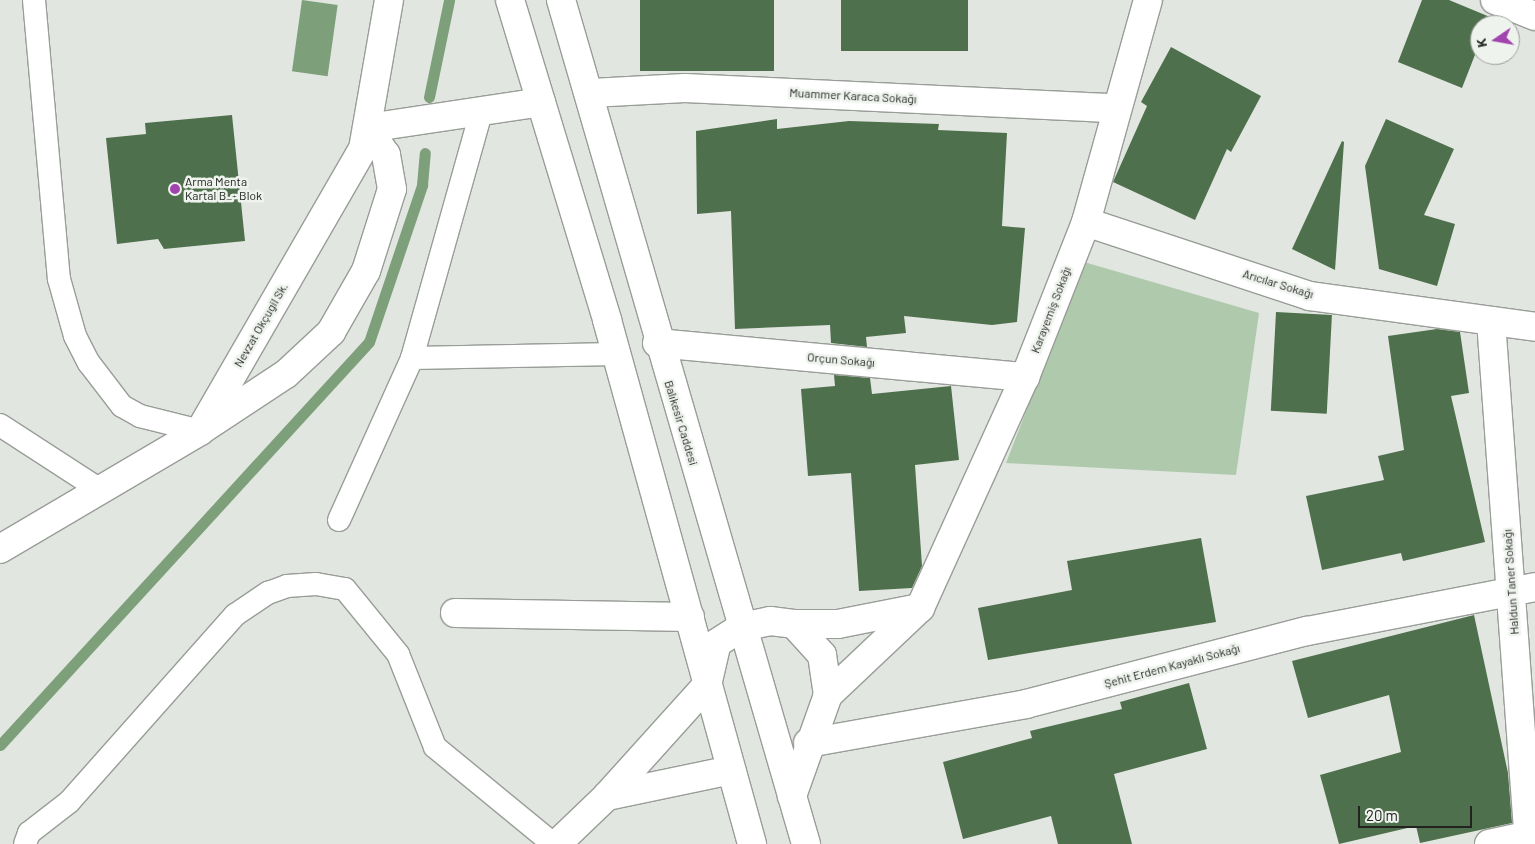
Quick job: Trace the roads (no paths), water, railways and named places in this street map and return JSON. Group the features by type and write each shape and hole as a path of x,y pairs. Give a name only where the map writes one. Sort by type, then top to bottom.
{"street":[{"name":"Nevzat Okçugil Sk.","path":"0,549 200,431 363,149 389,0"},
{"path":"510,0 616,354 752,844"},
{"name":"Balıkesir Caddesi","path":"561,0 591,93 658,343 806,844"},
{"name":"Karayemiş Sokağı","path":"920,608 1025,377 1086,222 1116,108 1148,0"},
{"path":"1495,0 1535,16"},
{"name":"Muammer Karaca Sokağı","path":"591,93 685,88 1116,108"},
{"path":"200,431 286,374 331,332 366,271 392,190 386,155 368,128 542,102"},
{"name":"Arıcılar Sokağı","path":"1086,222 1310,296 1535,327"},
{"name":"Haldun Taner Sokağı","path":"1491,320 1524,589 1531,838"},
{"name":"Orçun Sokağı","path":"658,343 1025,377"},
{"name":"Şehit Erdem Kayaklı Sokağı","path":"808,743 1026,704 1307,631 1524,589"},
{"path":"557,844 607,796 708,685 717,643 742,627 770,621 794,624 838,624 920,608"},
{"path":"792,796 808,743 828,695 920,608"},
{"path":"455,613 690,617"},
{"path":"794,624 822,655 828,695"},
{"path":"607,796 732,770"},
{"path":"1489,844 1531,838"}],"lane":[{"path":"34,0 59,279 75,336 89,363 122,406 140,416 200,431"},
{"path":"339,520 412,358 482,112"},
{"path":"412,358 616,354"},
{"path":"0,425 100,490"},
{"path":"25,844 29,834 68,802 235,615 278,589 316,584 345,589 398,654 434,747 553,844"}],"waterway":[{"path":"429,97 449,0"},
{"path":"0,745 369,342 422,185 425,153"}],"place":[{"name":"Arma Menta Kartal B_- Blok","path":"175,189"}]}
